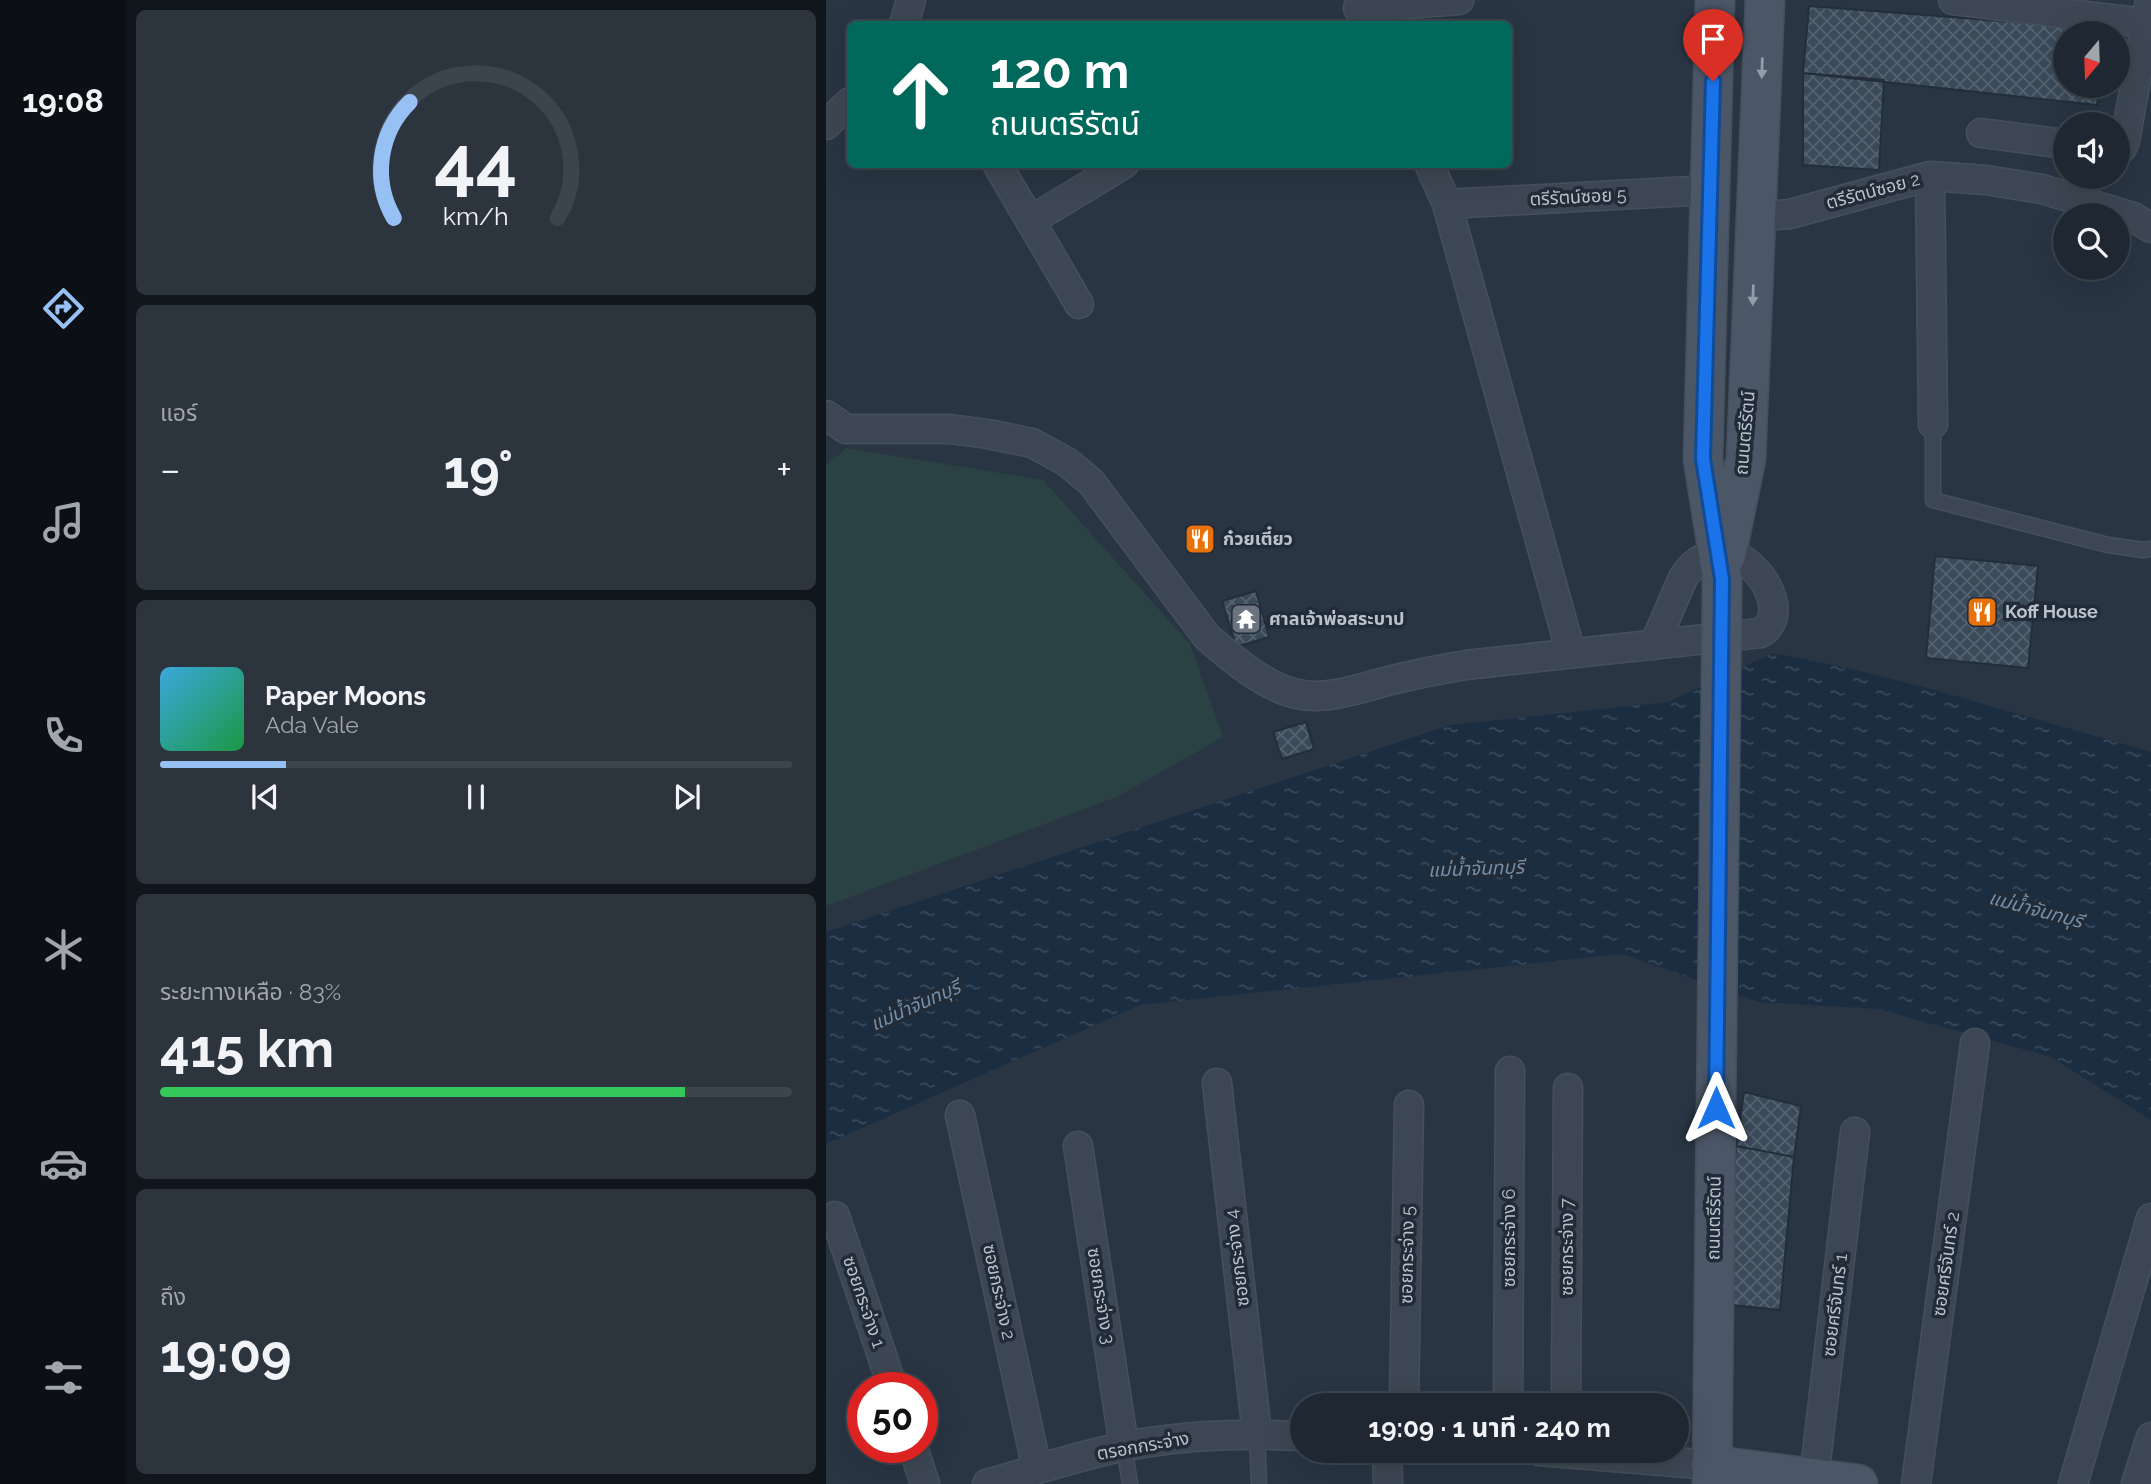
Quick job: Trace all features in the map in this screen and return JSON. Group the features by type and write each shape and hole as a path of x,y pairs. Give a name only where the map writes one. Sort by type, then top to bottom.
{"main road":[{"name":"ถนนตรีรัตน์","path":"1711,1474 1722,569 1703,459 1715,0"},
{"name":"ถนนตรีรัตน์","path":"1722,569 1746,459 1765,0"},
{"path":"1711,1474 1814,1478 1858,1484"}],"street":[{"path":"905,21 911,0"},
{"path":"1360,11 1459,0"},
{"path":"1954,0 2147,11 2130,116"},
{"path":"826,125 847,105"},
{"path":"1981,133 2053,142"},
{"path":"998,168 1079,304"},
{"path":"1030,221 1117,168"},
{"path":"1431,168 1447,204 1571,653"},
{"path":"1930,176 1933,424"},
{"name":"ตรีรัตน์ซอย 2","path":"1756,217 1790,214 1930,176 1986,180 2042,189 2133,217 2151,228"},
{"name":"ตรีรัตน์ซอย 5","path":"1447,204 1710,190"},
{"path":"833,429 950,429 989,434 1032,443 1067,462 1091,482 1207,637 1252,672 1296,694 1331,694 1466,665 1752,636 1769,628 1773,621 1770,593 1750,565 1722,569 1698,561 1683,578 1654,645"},
{"name":"ซอยศรีจันทร์ 2","path":"1916,1484 1975,1043"},
{"name":"ซอยกระจ่าง 6","path":"1508,1393 1510,1071"},
{"name":"ซอยกระจ่าง 4","path":"1217,1083 1257,1434"},
{"name":"ซอยกระจ่าง 7","path":"1566,1393 1568,1088"},
{"name":"ซอยกระจ่าง 5","path":"1404,1393 1409,1105"},
{"name":"ซอยกระจ่าง 2","path":"960,1115 1037,1469"},
{"name":"ซอยศรีจันทร์ 1","path":"1814,1478 1855,1132"},
{"name":"ซอยกระจ่าง 3","path":"1078,1146 1124,1446"},
{"name":"ซอยกระจ่าง 1","path":"835,1216 888,1372"},
{"path":"2073,1484 2151,1219"},
{"name":"ตรอกกระจ่าง","path":"988,1484 1124,1446 1171,1439 1257,1434 1290,1435"},
{"path":"2136,1484 2151,1437"},
{"path":"918,1463 925,1484"},
{"path":"1387,1463 1388,1484"},
{"path":"1637,1463 1711,1474"}],"lane":[{"path":"1933,424 1933,500 2108,545 2151,549"},
{"path":"1257,1434 1259,1484"},
{"path":"1124,1446 1130,1484"}],"green space":[{"path":"847,448 1043,480 1190,644 1223,737 1119,796 826,906 826,465"}],"water":[{"name":"แม่น้ำจันทบุรี","path":"1773,653 1928,688 2151,752 2151,1120 2051,1057 1878,1009 1759,1002 1622,954 1140,1005 826,1144 826,932 1450,725 1668,702"}],"building":[{"path":"1809,6 2053,25 2053,98 2098,98 2097,105 1803,73"},
{"path":"1803,73 1884,80 1879,170 1803,165"},
{"name":"Koff House","path":"1935,556 2038,566 2028,668 1926,658"},
{"name":"ศาลเจ้าพ่อสระบาป","path":"1256,591 1269,637 1236,647 1222,601"},
{"path":"1306,722 1314,749 1282,759 1273,732"},
{"path":"1744,1092 1801,1106 1794,1157 1736,1146"},
{"path":"1736,1146 1794,1157 1780,1310 1723,1304"}],"place":[{"name":"ก๋วยเตี๋ยว","path":"1200,539"},
{"name":"Koff House","path":"1982,612"},
{"name":"ศาลเจ้าพ่อสระบาป","path":"1246,619"}],"route":[{"path":"1713,81 1703,459 1722,579 1716,1108"}]}
